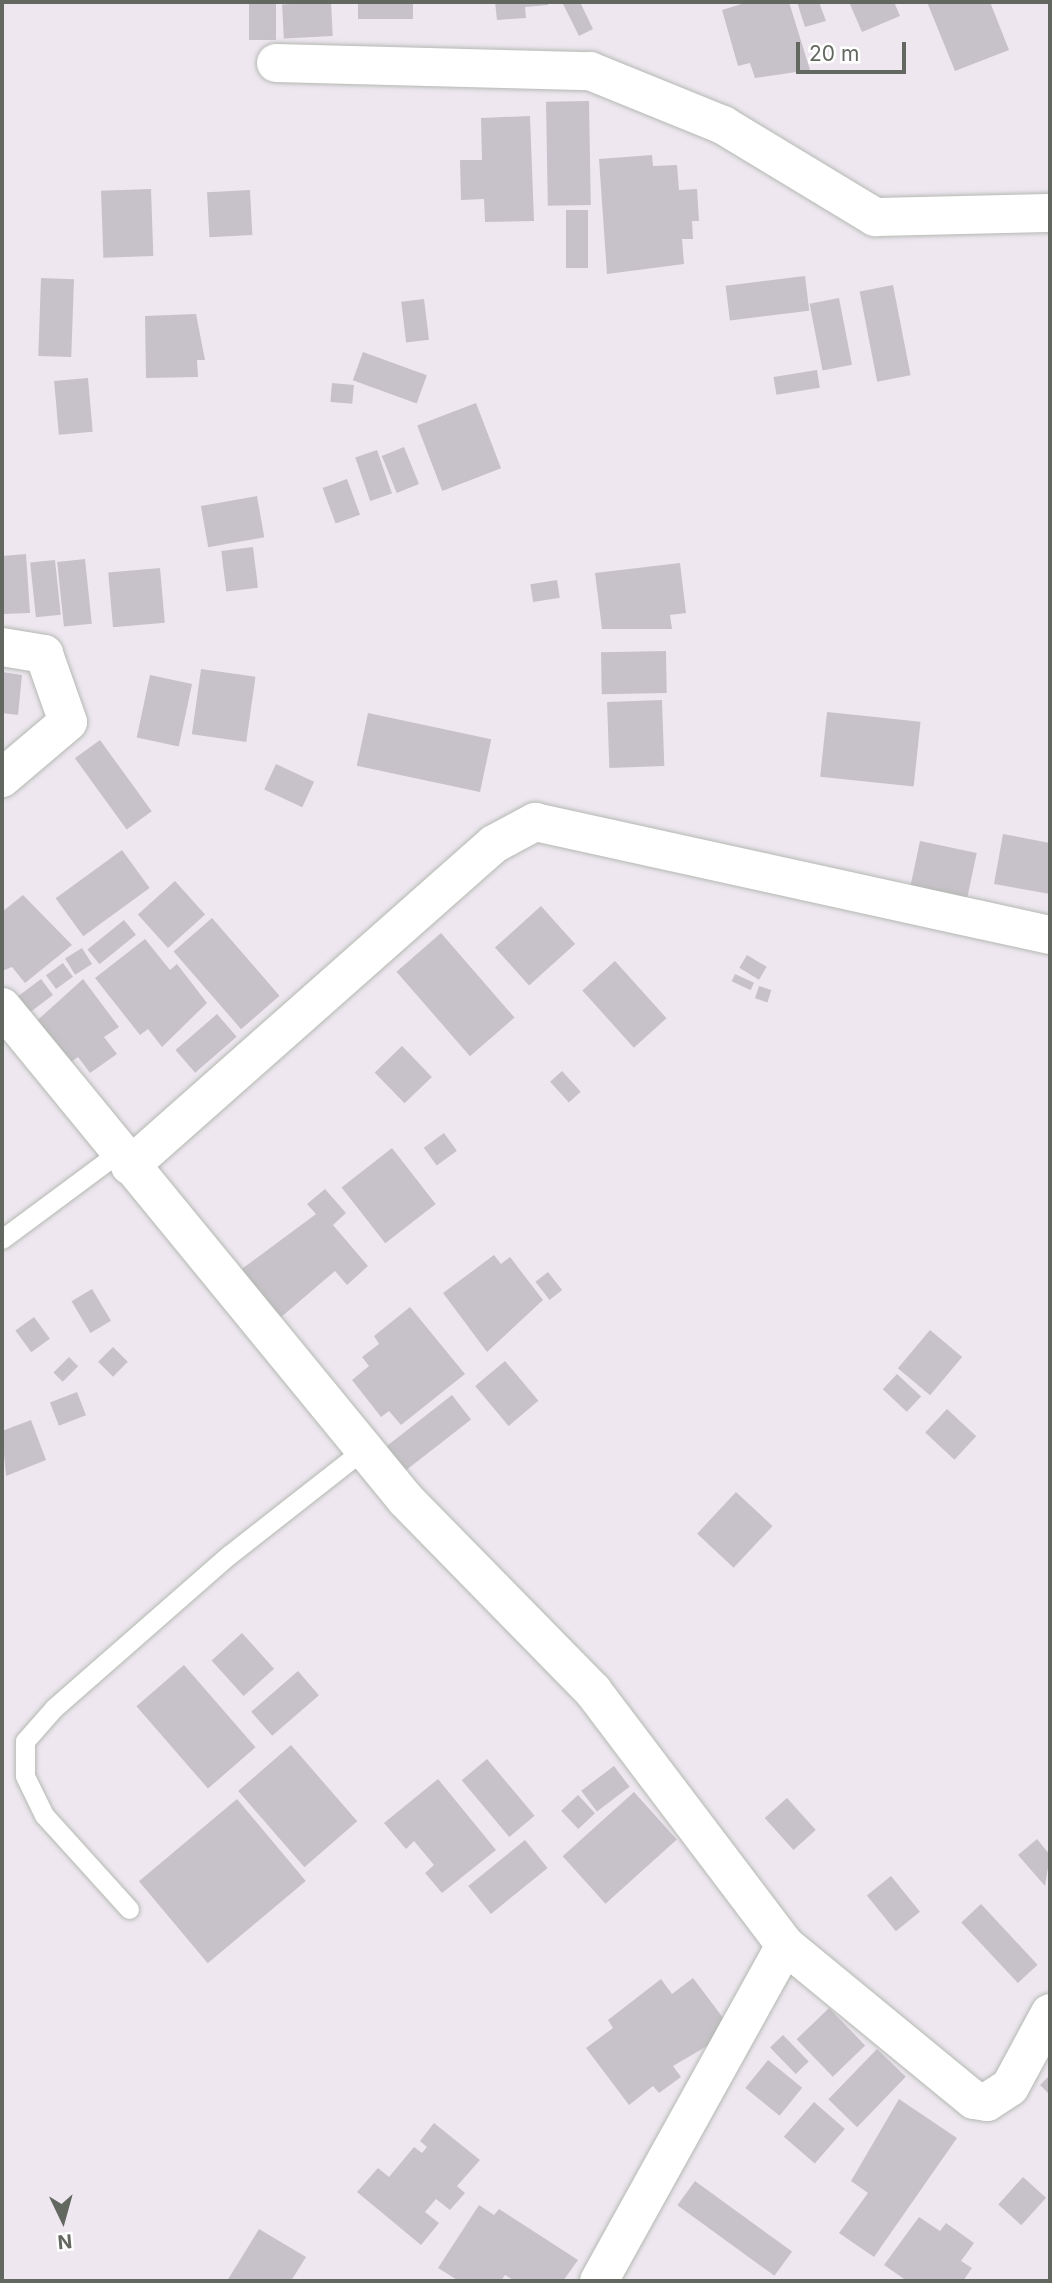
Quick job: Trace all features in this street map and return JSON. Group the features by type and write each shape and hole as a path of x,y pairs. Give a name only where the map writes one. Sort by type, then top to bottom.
{"street":[{"path":"276,63 590,71 723,125 875,217 1050,212"},
{"path":"2,647 44,654 68,722 2,778"},
{"path":"125,1159 494,844 535,822 1050,935"},
{"path":"2,1007 363,1450 593,1691 785,1945 974,2099 987,2102 1010,2087 1050,2012"},
{"path":"599,2281 785,1945"}],"lane":[{"path":"2,1239 125,1159"},
{"path":"129,1909 44,1815 25,1776 26,1741 54,1708 219,1564 363,1450"}],"building":[{"path":"249,2 276,2 276,40 249,40"},
{"path":"331,2 333,36 284,39 282,5"},
{"path":"358,2 413,2 413,19 358,19"},
{"path":"495,2 548,2 548,5 525,7 526,18 497,20"},
{"path":"562,2 580,2 593,29 579,36"},
{"path":"748,2 789,2 810,70 755,78 750,63 738,66 722,10"},
{"path":"797,2 819,2 826,21 805,27"},
{"path":"849,2 894,2 900,16 862,32"},
{"path":"927,2 990,2 1009,50 955,71"},
{"path":"589,101 591,205 548,206 546,102"},
{"path":"530,116 534,221 485,222 484,199 461,200 460,160 482,160 481,118"},
{"path":"652,155 653,166 677,165 679,190 697,189 699,221 692,221 693,239 682,239 684,264 607,274 599,159"},
{"path":"151,189 153,256 103,258 101,191"},
{"path":"250,190 252,235 209,237 207,192"},
{"path":"566,210 588,210 588,268 566,268"},
{"path":"805,276 809,311 730,320 726,286"},
{"path":"41,278 74,279 71,357 38,356"},
{"path":"893,285 911,375 877,382 860,291"},
{"path":"839,298 852,365 823,370 810,304"},
{"path":"424,299 429,340 406,342 401,302"},
{"path":"196,314 205,360 197,360 198,377 146,378 145,316"},
{"path":"363,352 427,375 417,403 353,380"},
{"path":"817,370 820,388 776,395 774,377"},
{"path":"88,378 93,432 59,435 54,381"},
{"path":"332,383 354,385 352,404 330,402"},
{"path":"476,403 501,468 442,491 417,426"},
{"path":"404,447 419,484 397,493 382,456"},
{"path":"377,450 392,493 370,501 355,457"},
{"path":"347,479 360,515 336,524 323,488"},
{"path":"257,496 264,537 208,547 201,506"},
{"path":"253,547 258,588 226,592 221,551"},
{"path":"26,554 30,613 2,614 2,556"},
{"path":"85,559 92,624 64,627 57,562"},
{"path":"55,560 61,615 36,617 30,563"},
{"path":"680,563 686,613 670,615 672,629 602,629 595,573"},
{"path":"160,568 165,623 113,627 108,573"},
{"path":"557,580 560,598 533,602 530,584"},
{"path":"666,651 667,693 602,694 601,652"},
{"path":"201,669 255,677 246,742 192,734"},
{"path":"2,672 22,675 18,715 2,713"},
{"path":"150,675 192,684 179,747 137,738"},
{"path":"662,700 664,766 609,768 607,702"},
{"path":"827,712 920,722 914,786 820,777"},
{"path":"368,713 491,739 480,792 357,766"},
{"path":"100,740 152,811 127,829 75,758"},
{"path":"276,764 314,782 302,807 264,789"},
{"path":"1003,834 1050,843 1050,894 994,884"},
{"path":"920,841 977,853 967,901 910,889"},
{"path":"122,850 150,888 83,936 56,898"},
{"path":"175,881 205,914 168,948 138,914"},
{"path":"23,895 72,945 25,983 12,967 2,971 2,912"},
{"path":"541,906 575,944 529,985 495,947"},
{"path":"212,918 280,996 241,1029 174,951"},
{"path":"124,920 136,935 99,964 87,950"},
{"path":"441,933 514,1018 470,1056 396,972"},
{"path":"145,939 170,970 177,964 207,1003 162,1047 148,1029 140,1035 95,978"},
{"path":"82,948 92,964 75,975 65,959"},
{"path":"747,955 767,967 759,980 739,968"},
{"path":"615,961 667,1018 634,1048 582,990"},
{"path":"63,963 73,977 56,989 46,975"},
{"path":"735,974 754,983 751,990 732,981"},
{"path":"41,979 53,995 27,1015 15,999"},
{"path":"83,979 119,1027 104,1037 117,1054 90,1073 78,1057 61,1069 30,1027"},
{"path":"759,986 771,990 767,1002 755,998"},
{"path":"217,1014 237,1037 195,1073 175,1050"},
{"path":"402,1046 432,1077 405,1103 375,1072"},
{"path":"562,1071 581,1092 569,1103 550,1082"},
{"path":"444,1133 457,1151 437,1165 424,1148"},
{"path":"392,1148 436,1204 385,1243 342,1187"},
{"path":"325,1189 346,1213 333,1225 368,1266 347,1285 335,1271 280,1318 239,1271 316,1214 307,1204"},
{"path":"494,1255 501,1264 510,1257 543,1300 487,1352 443,1293"},
{"path":"548,1272 562,1290 550,1300 535,1282"},
{"path":"92,1289 111,1321 90,1333 71,1301"},
{"path":"410,1307 465,1374 401,1425 389,1411 381,1417 352,1380 369,1366 362,1357 379,1344 374,1336"},
{"path":"34,1317 50,1339 31,1352 15,1331"},
{"path":"930,1330 962,1357 930,1395 898,1368"},
{"path":"113,1347 128,1362 113,1377 98,1362"},
{"path":"69,1357 78,1366 63,1382 53,1373"},
{"path":"505,1361 538,1401 509,1426 475,1386"},
{"path":"897,1374 921,1397 907,1412 883,1389"},
{"path":"77,1392 86,1415 59,1426 50,1402"},
{"path":"452,1395 471,1419 400,1475 381,1450"},
{"path":"947,1409 976,1436 954,1460 925,1432"},
{"path":"31,1420 46,1460 6,1476 2,1431"},
{"path":"736,1492 773,1526 734,1568 697,1534"},
{"path":"242,1633 274,1669 244,1696 212,1660"},
{"path":"184,1665 256,1747 208,1789 136,1706"},
{"path":"298,1671 319,1695 272,1736 251,1712"},
{"path":"291,1745 357,1821 304,1867 238,1791"},
{"path":"487,1759 535,1816 509,1837 462,1780"},
{"path":"614,1766 630,1787 597,1811 581,1791"},
{"path":"438,1779 496,1850 442,1893 425,1873 434,1865 414,1841 406,1849 384,1823"},
{"path":"634,1792 677,1840 605,1904 563,1856"},
{"path":"578,1795 595,1813 578,1829 561,1811"},
{"path":"787,1798 816,1830 793,1850 765,1818"},
{"path":"237,1799 306,1881 208,1963 139,1881"},
{"path":"1037,1839 1050,1855 1045,1886 1018,1855"},
{"path":"525,1840 548,1868 491,1914 468,1886"},
{"path":"891,1876 920,1912 896,1931 867,1896"},
{"path":"981,1904 1038,1965 1018,1983 961,1922"},
{"path":"693,1978 733,2031 673,2066 681,2077 659,2093 653,2086 629,2105 586,2048 613,2028 608,2020 661,1979 672,1994"},
{"path":"829,2008 865,2045 833,2077 797,2039"},
{"path":"783,2035 809,2062 796,2074 770,2048"},
{"path":"877,2049 906,2077 857,2127 828,2099"},
{"path":"768,2060 802,2088 780,2116 745,2088"},
{"path":"1050,2075 1050,2095 1040,2085"},
{"path":"899,2099 957,2138 874,2257 839,2233 868,2193 851,2181"},
{"path":"814,2102 845,2129 815,2164 784,2137"},
{"path":"434,2123 480,2160 457,2186 465,2193 450,2210 436,2199 425,2212 439,2223 421,2245 357,2192 378,2168 389,2177 414,2147 422,2153 427,2147 420,2141"},
{"path":"1023,2177 1046,2198 1021,2225 998,2204"},
{"path":"695,2181 792,2252 774,2276 677,2205"},
{"path":"479,2205 494,2215 499,2209 578,2260 563,2281 515,2281 505,2275 501,2281 459,2281 438,2268"},
{"path":"919,2217 940,2231 946,2223 974,2243 961,2261 972,2268 963,2281 907,2281 884,2265"},
{"path":"259,2229 306,2257 291,2281 227,2281"}]}
